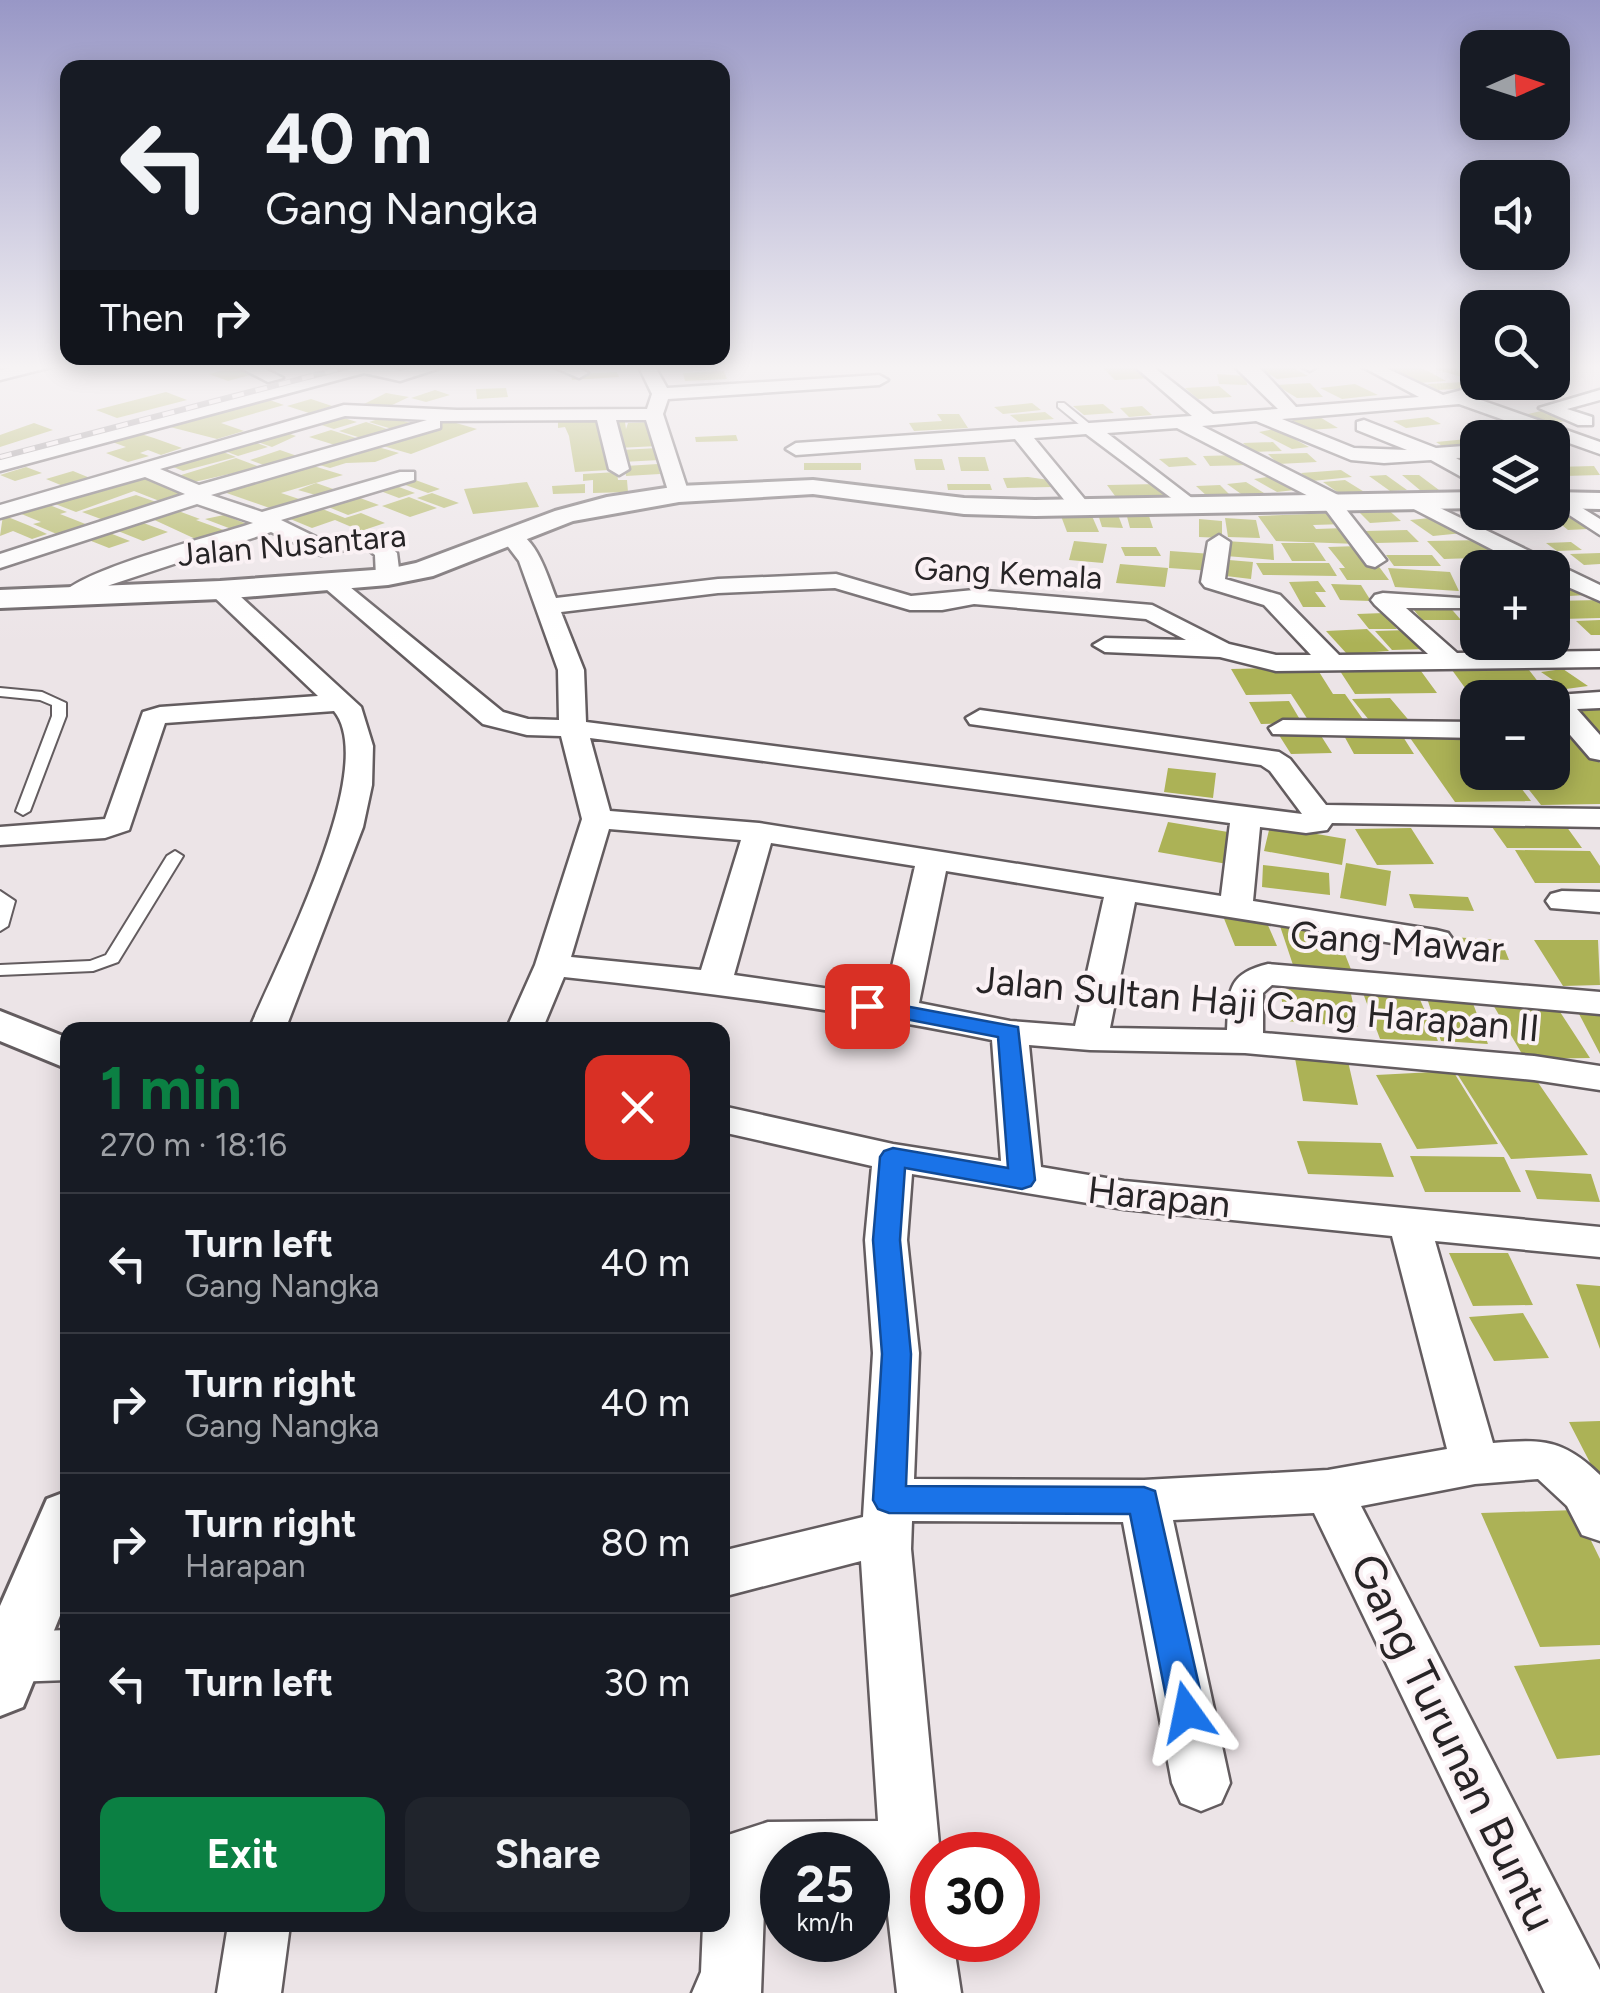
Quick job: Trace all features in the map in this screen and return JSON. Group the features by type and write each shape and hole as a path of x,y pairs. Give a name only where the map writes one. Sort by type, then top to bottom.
{"street":[{"path":"0,465 26,458"},
{"path":"144,471 143,466 167,458"},
{"path":"0,561 319,458"},
{"path":"616,458 619,469"},
{"path":"668,458 679,494"},
{"path":"791,486 795,458"},
{"path":"1041,458 1082,508"},
{"path":"1129,458 1190,506"},
{"path":"1249,458 1335,503 1375,560"},
{"path":"0,512 144,471 321,548 368,538 386,552 388,577"},
{"path":"74,594 102,580 407,476"},
{"name":"Jalan Nusantara","path":"0,599 220,590 388,577 422,570 606,504 791,486 964,506 1082,508 1460,500"},
{"path":"1570,500 1600,501"},
{"path":"1412,501 1511,550"},
{"path":"1570,509 1600,528"},
{"path":"510,536 530,560 570,670 573,728 596,819 552,965 527,1022"},
{"path":"1220,542 1212,582 1272,600 1333,663"},
{"path":"1570,574 1600,578"},
{"path":"1570,579 1600,594"},
{"name":"Gang Kemala","path":"548,606 718,586 836,581 910,602 942,604 974,598 1152,612 1220,649"},
{"path":"331,582 493,718 527,727 573,728 1316,824 1317,814 1280,765 1270,758 980,718"},
{"path":"220,590 351,713 360,733 362,770 319,913 271,1022"},
{"path":"1452,603 1383,600 1453,663"},
{"path":"1105,645 1220,649 1276,663 1600,660"},
{"path":"1570,702 1600,700"},
{"path":"0,836 106,829 118,824 154,718 160,714 340,702"},
{"path":"1283,728 1460,730"},
{"path":"1570,733 1600,752"},
{"path":"1317,814 1600,818"},
{"path":"1236,908 1246,816"},
{"path":"596,819 759,832 1436,940"},
{"path":"715,982 759,832"},
{"path":"900,1010 932,862"},
{"path":"1090,1039 1122,888"},
{"path":"1562,900 1600,902"},
{"name":"Jalan Sultan Haji Gang Harapan II","path":"552,965 715,982 900,1010 1010,1032 1090,1039 1245,1042 1364,1056 1534,1068 1600,1078"},
{"name":"Gang Mawar","path":"1245,1042 1246,993 1252,981 1268,974 1600,1003"},
{"path":"0,1024 60,1051"},
{"path":"1010,1032 1022,1180"},
{"name":"Harapan","path":"730,1121 893,1157 1124,1195 1600,1242"},
{"path":"724,1993 732,1986 735,1863 744,1856 803,1849 910,1852 887,1516 896,1354 886,1240 893,1157"},
{"path":"1409,1223 1475,1464"},
{"path":"730,1571 887,1516 1328,1490 1475,1464 1542,1459 1584,1491 1600,1520"},
{"name":"Gang Turunan Buntu","path":"1328,1490 1578,1993"},
{"path":"1144,1500 1202,1783"},
{"path":"26,1666 60,1545"},
{"path":"248,1993 258,1932"},
{"path":"925,1962 929,1993"}],"lane":[{"path":"0,692 42,696 60,703 60,716 23,811"},
{"path":"0,970 94,966 112,958 175,856"},
{"path":"0,896 7,900 0,926"}],"building":[{"path":"190,458 232,458 183,471 171,466"},
{"path":"236,458 260,467 194,482 178,476"},
{"path":"256,458 297,458 269,467 250,460"},
{"path":"321,458 386,458 330,468 309,462"},
{"path":"573,458 607,458 609,470 575,472"},
{"path":"622,458 660,460 622,462"},
{"path":"958,458 985,458 989,471 961,471"},
{"path":"1188,458 1197,465 1169,467 1159,459"},
{"path":"1204,458 1242,458 1247,465 1210,466"},
{"path":"1272,458 1313,458 1317,462 1278,464"},
{"path":"914,459 942,459 945,470 916,470"},
{"path":"804,463 861,463 861,470 804,470"},
{"path":"307,464 343,475 281,493 305,501 278,511 218,490"},
{"path":"658,464 660,474 626,476 625,466"},
{"path":"1594,466 1600,475 1570,476 1570,467"},
{"path":"26,467 42,473 15,481 0,475"},
{"path":"1341,470 1352,477 1312,481 1301,473"},
{"path":"73,471 90,478 63,486 46,479"},
{"path":"617,472 618,480 627,480 628,492 593,493 593,480 583,481 583,474"},
{"path":"147,475 193,492 162,502 134,491 76,512 50,502"},
{"path":"1280,475 1303,489 1277,492 1254,479"},
{"path":"1386,475 1407,490 1390,491 1369,476"},
{"path":"1402,475 1419,475 1439,490 1421,491"},
{"path":"410,478 440,489 428,493 397,482"},
{"path":"1003,478 1049,480 1052,487 1007,488"},
{"path":"1345,480 1366,493 1343,496 1323,482"},
{"path":"527,482 539,507 473,514 464,489"},
{"path":"1246,482 1264,493 1244,496 1227,484"},
{"path":"316,483 336,490 319,496 298,490"},
{"path":"391,484 415,493 399,498 375,489"},
{"path":"585,484 585,493 553,494 552,486"},
{"path":"947,484 990,484 992,490 948,490"},
{"path":"1158,484 1169,498 1118,500 1107,485"},
{"path":"1220,485 1230,495 1207,496 1196,486"},
{"path":"432,493 459,503 444,508 417,498"},
{"path":"136,495 162,504 109,522 82,512"},
{"path":"352,495 379,505 348,515 321,504"},
{"path":"409,497 437,508 410,517 382,506"},
{"path":"42,502 88,525 59,535 14,511"},
{"path":"315,506 345,518 361,513 385,523 361,531 335,520 312,528 283,516"},
{"path":"1385,507 1401,521 1370,523 1355,508"},
{"path":"173,509 229,532 202,542 148,517"},
{"path":"1125,509 1147,510 1153,528 1130,528"},
{"path":"1097,511 1117,512 1123,528 1102,527"},
{"path":"1336,513 1345,524 1313,525 1316,529 1345,528 1358,544 1276,541 1258,516"},
{"path":"3,515 47,534 32,539 13,531 0,536"},
{"path":"224,515 247,524 234,530 205,519"},
{"path":"1061,516 1092,516 1099,532 1067,532"},
{"path":"1570,516 1588,529 1570,530"},
{"path":"1440,517 1463,533 1433,536 1410,520"},
{"path":"1225,518 1256,520 1260,538 1228,537"},
{"path":"1199,519 1222,521 1222,538 1199,537"},
{"path":"138,521 168,532 143,541 113,529"},
{"path":"102,530 130,541 109,548 81,537"},
{"path":"1407,530 1419,542 1376,543 1365,531"},
{"path":"1487,540 1498,550 1460,550 1460,558 1444,559 1427,541"},
{"path":"1074,541 1107,544 1103,563 1069,560"},
{"path":"1226,541 1273,544 1274,560 1226,556"},
{"path":"1571,542 1582,550 1556,550 1546,543"},
{"path":"1281,543 1314,543 1326,561 1292,561"},
{"path":"1359,546 1389,580 1347,580 1339,568 1345,568 1328,547"},
{"path":"1121,547 1156,547 1161,556 1125,556"},
{"path":"1170,551 1212,554 1213,571 1169,568"},
{"path":"1600,553 1600,564 1584,565 1570,554"},
{"path":"1386,555 1432,555 1441,566 1394,566"},
{"path":"1229,560 1253,562 1251,579 1226,576"},
{"path":"1256,563 1329,563 1337,576 1263,575"},
{"path":"1120,564 1168,568 1165,587 1116,583"},
{"path":"1388,568 1450,572 1459,591 1395,587"},
{"path":"1318,581 1326,592 1315,592 1326,607 1303,607 1289,582"},
{"path":"1570,582 1586,595 1570,596"},
{"path":"1331,584 1361,585 1371,601 1340,600"},
{"path":"1600,600 1600,618 1570,619 1570,601"},
{"path":"1409,604 1447,604 1460,619 1460,620 1422,620"},
{"path":"1384,613 1397,629 1369,629 1357,614"},
{"path":"1600,620 1600,635 1591,635 1576,621"},
{"path":"1367,629 1389,651 1347,654 1326,631"},
{"path":"1409,630 1427,649 1392,650 1375,631"},
{"path":"1316,667 1333,694 1345,694 1367,725 1312,726 1291,694 1246,695 1231,669"},
{"path":"1418,667 1437,693 1355,694 1338,668"},
{"path":"1563,669 1588,686 1570,688 1570,680 1553,680 1541,672"},
{"path":"1452,670 1529,670 1537,680 1460,680"},
{"path":"1390,698 1412,724 1373,725 1352,699"},
{"path":"1289,701 1302,723 1261,724 1249,702"},
{"path":"1570,705 1600,705 1600,743 1570,709"},
{"path":"1318,731 1332,753 1291,754 1277,732"},
{"path":"1342,732 1400,732 1414,754 1354,754"},
{"path":"1460,734 1460,790 1523,790 1531,801 1455,802 1408,735"},
{"path":"1570,739 1578,739 1600,763 1600,804 1541,805 1529,790 1570,790"},
{"path":"1168,768 1216,773 1213,798 1164,792"},
{"path":"1561,819 1582,848 1507,848 1487,820"},
{"path":"1168,822 1240,834 1233,865 1158,852"},
{"path":"1270,826 1346,839 1342,865 1264,851"},
{"path":"1411,828 1434,864 1377,865 1355,829"},
{"path":"1515,850 1590,851 1600,866 1600,883 1535,883"},
{"path":"1346,863 1391,871 1386,906 1340,898"},
{"path":"1263,865 1329,873 1330,895 1262,887"},
{"path":"1409,894 1468,897 1474,911 1414,908"},
{"path":"1223,916 1264,916 1277,946 1235,946"},
{"path":"1279,923 1333,924 1352,972 1295,971"},
{"path":"1451,937 1501,940 1509,960 1459,957"},
{"path":"1534,940 1598,940 1600,985 1563,986"},
{"path":"1280,988 1351,994 1358,1027 1285,1021"},
{"path":"1363,993 1418,995 1438,1041 1380,1039"},
{"path":"1426,995 1471,998 1488,1044 1441,1041"},
{"path":"1489,998 1551,998 1590,1058 1525,1059"},
{"path":"1578,1012 1600,1013 1600,1054"},
{"path":"1294,1053 1347,1057 1358,1105 1303,1101"},
{"path":"1528,1068 1588,1155 1511,1159 1456,1072"},
{"path":"1453,1071 1498,1144 1417,1149 1376,1075"},
{"path":"1297,1141 1381,1143 1394,1177 1308,1174"},
{"path":"1410,1156 1504,1157 1521,1192 1425,1192"},
{"path":"1525,1170 1591,1174 1600,1202 1537,1199"},
{"path":"1449,1253 1508,1253 1533,1305 1473,1306"},
{"path":"1576,1284 1600,1286 1600,1349"},
{"path":"1523,1313 1549,1358 1494,1361 1469,1317"},
{"path":"1600,1421 1600,1482 1569,1422"},
{"path":"1576,1510 1600,1559 1600,1645 1540,1647 1481,1513"},
{"path":"1600,1659 1600,1755 1557,1759 1514,1666"}],"route":[{"path":"867,1006 1010,1032 1022,1180 893,1157 886,1240 896,1354 889,1500 1144,1500 1187,1712"}]}
